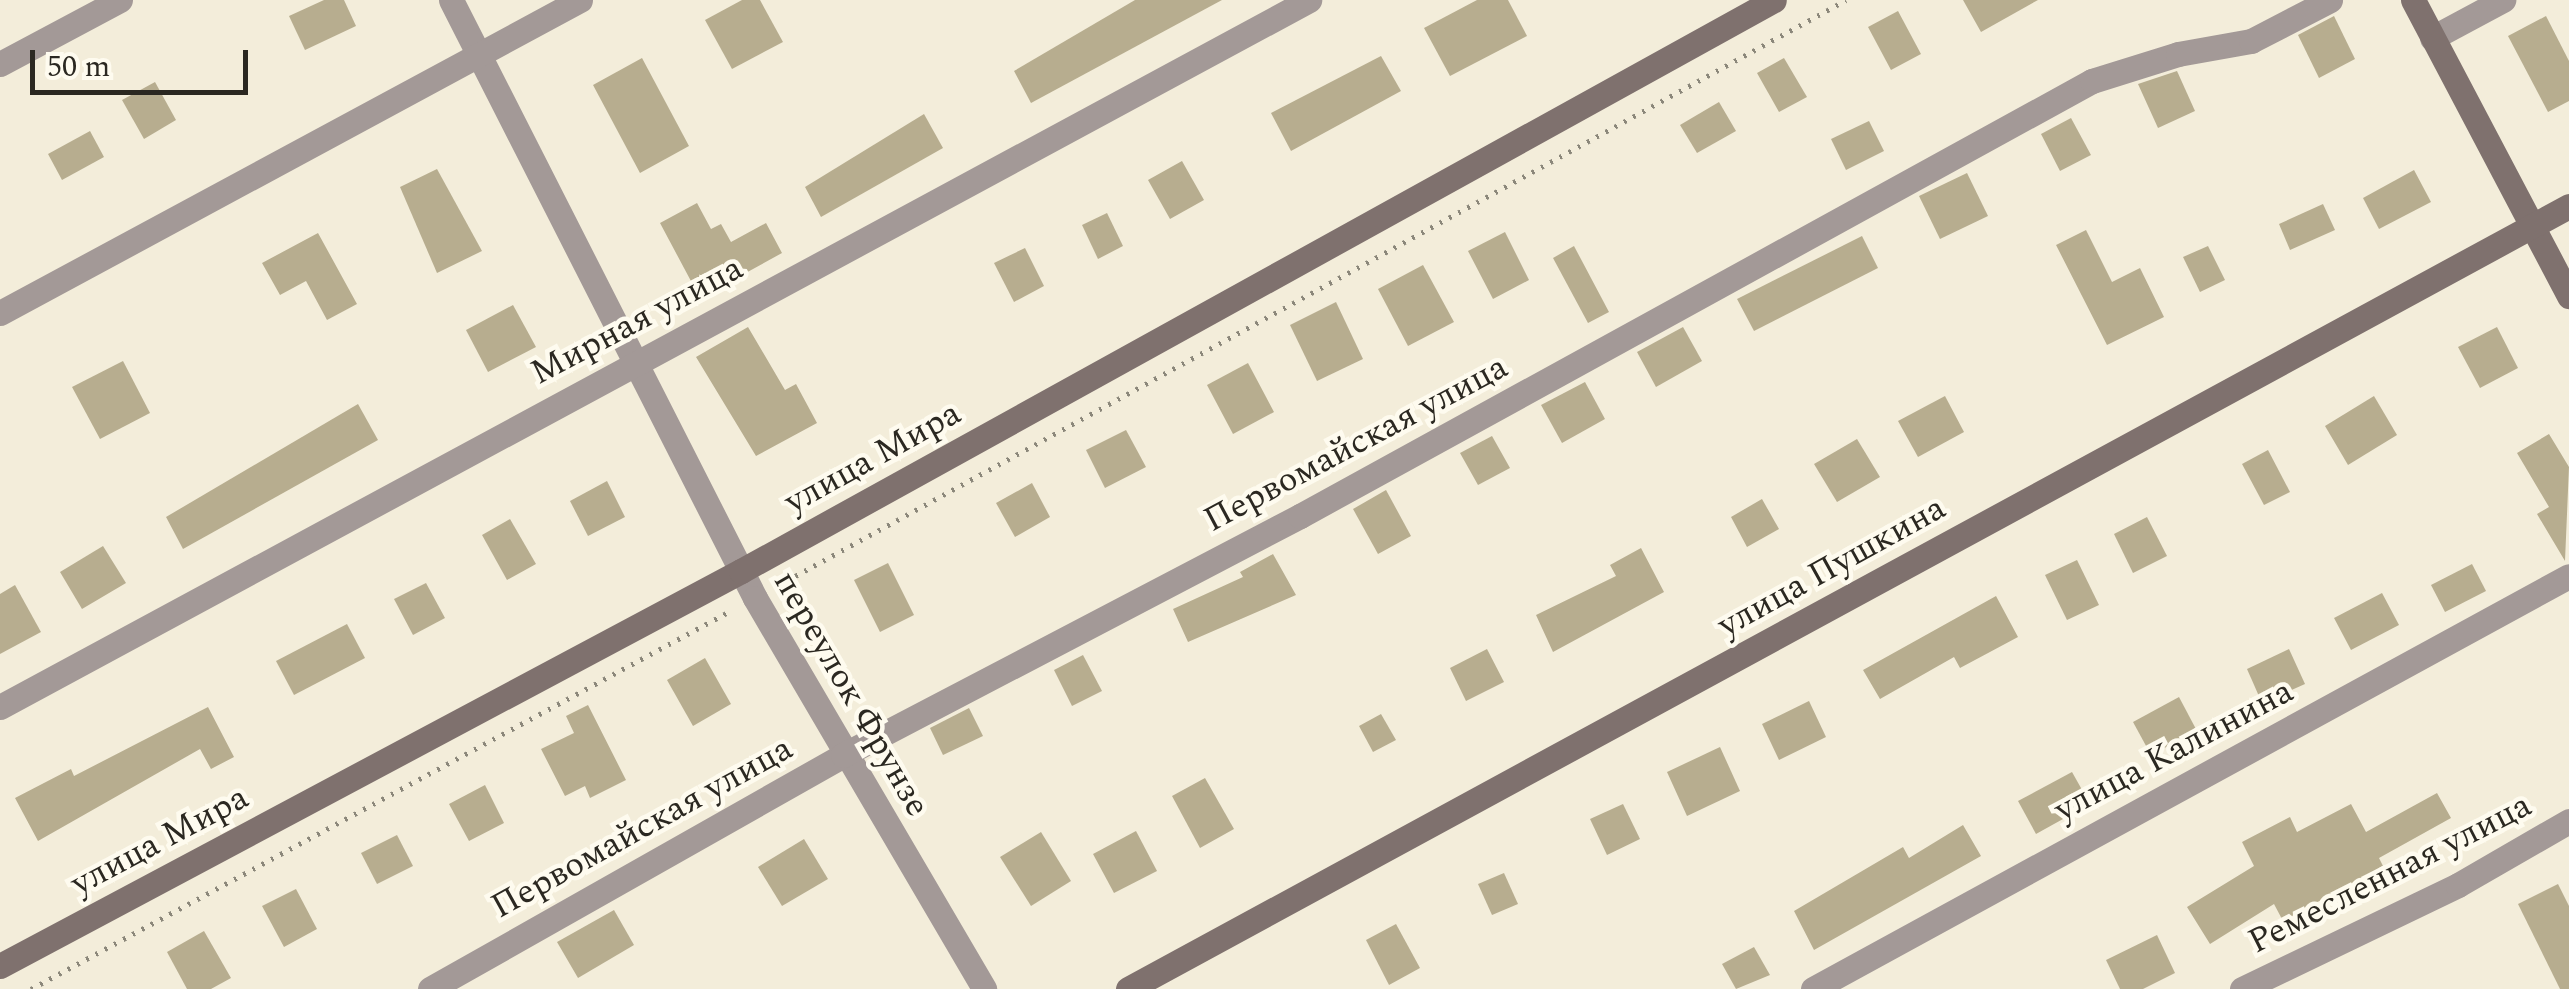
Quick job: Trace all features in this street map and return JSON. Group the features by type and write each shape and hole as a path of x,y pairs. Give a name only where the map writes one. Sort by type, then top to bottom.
{"street":[{"path":"0,64 120,0"},
{"name":"переулок Фрунзе","path":"451,0 476,58 631,363 755,598 984,989"},
{"path":"0,313 580,0"},
{"name":"Мирная улица","path":"0,707 1309,0"},
{"name":"улица Мира","path":"0,966 741,571 1774,0"},
{"name":"Первомайская улица","path":"430,989 843,754 1300,516 2092,80 2178,54 2251,41 2330,0"},
{"path":"2414,0 2569,296"},
{"path":"2432,38 2502,0"},
{"name":"улица Пушкина","path":"1128,989 2569,206"},
{"name":"улица Калинина","path":"1814,989 2569,576"},
{"name":"Ремесленная улица","path":"2242,989 2458,884 2569,821"}],"path":[{"path":"32,989 1846,0"}],"building":[{"path":"324,0 344,0 356,26 305,50 289,16"},
{"path":"742,0 760,0 783,42 732,69 705,20"},
{"path":"1135,0 1222,0 1031,103 1014,71"},
{"path":"1477,0 1508,0 1527,36 1450,76 1424,28"},
{"path":"1963,0 2038,0 1981,32"},
{"path":"1898,11 1921,54 1891,70 1868,27"},
{"path":"2334,16 2355,59 2319,78 2298,35"},
{"path":"2546,16 2569,61 2569,101 2548,112 2508,36"},
{"path":"1381,56 1401,91 1291,151 1271,113"},
{"path":"642,58 689,146 640,173 593,85"},
{"path":"1784,58 1807,97 1779,112 1757,73"},
{"path":"2177,71 2195,111 2158,128 2138,84"},
{"path":"155,82 176,120 144,139 122,100"},
{"path":"1719,102 1736,131 1697,153 1680,125"},
{"path":"924,114 943,148 821,217 805,187"},
{"path":"2071,118 2091,155 2060,171 2041,134"},
{"path":"1869,121 1884,151 1846,170 1831,139"},
{"path":"90,131 104,157 62,180 48,154"},
{"path":"1182,161 1204,200 1170,219 1148,180"},
{"path":"437,169 482,251 437,273 400,187"},
{"path":"2414,170 2431,202 2379,229 2363,198"},
{"path":"1967,173 1988,216 1940,239 1919,196"},
{"path":"697,203 711,229 721,224 731,242 766,223 782,253 700,298 660,223"},
{"path":"2323,204 2335,230 2290,250 2279,224"},
{"path":"1107,213 1123,246 1098,259 1082,225"},
{"path":"2086,230 2112,282 2140,268 2164,317 2107,345 2056,245"},
{"path":"1505,232 1529,280 1493,299 1468,251"},
{"path":"318,233 357,304 327,320 306,281 280,295 262,263"},
{"path":"1862,236 1878,268 1754,331 1737,299"},
{"path":"1574,246 1609,312 1588,323 1553,258"},
{"path":"2208,246 2225,280 2200,292 2183,257"},
{"path":"1025,248 1044,286 1014,302 994,263"},
{"path":"1423,265 1454,322 1408,346 1378,289"},
{"path":"1336,302 1363,359 1317,381 1290,325"},
{"path":"513,305 536,347 488,372 466,330"},
{"path":"748,327 785,390 796,384 817,423 756,456 696,357"},
{"path":"1683,327 1702,361 1656,387 1637,352"},
{"path":"2497,327 2518,368 2480,388 2458,347"},
{"path":"123,361 150,413 100,439 72,387"},
{"path":"1248,363 1274,412 1233,434 1207,385"},
{"path":"1585,382 1605,419 1562,443 1541,405"},
{"path":"1945,396 1964,432 1918,457 1898,421"},
{"path":"2374,396 2397,435 2348,465 2325,426"},
{"path":"358,404 378,440 183,549 166,517"},
{"path":"1126,430 1146,467 1105,488 1086,450"},
{"path":"2549,434 2569,467 2565,561 2537,514 2549,507 2517,453"},
{"path":"1492,436 1510,468 1478,485 1460,453"},
{"path":"1857,439 1880,477 1837,502 1814,464"},
{"path":"2268,450 2290,492 2264,505 2242,464"},
{"path":"607,481 625,517 588,536 570,501"},
{"path":"1032,483 1050,517 1015,537 996,503"},
{"path":"1386,490 1411,536 1378,554 1353,509"},
{"path":"1762,499 1779,529 1747,547 1731,517"},
{"path":"2147,517 2167,556 2133,573 2114,534"},
{"path":"510,519 536,564 507,580 482,535"},
{"path":"103,546 126,583 82,609 60,572"},
{"path":"1641,548 1664,592 1553,652 1536,615 1616,576 1610,565"},
{"path":"1273,554 1296,595 1188,642 1173,609 1243,577 1240,572"},
{"path":"2077,560 2099,605 2067,620 2045,575"},
{"path":"888,563 914,615 880,632 854,580"},
{"path":"2472,564 2486,591 2445,612 2431,585"},
{"path":"426,583 445,618 413,635 394,599"},
{"path":"15,585 41,632 0,654 0,594"},
{"path":"2382,593 2399,625 2351,650 2334,618"},
{"path":"1996,596 2018,637 1960,668 1954,657 1880,699 1863,670"},
{"path":"347,624 365,658 294,695 276,661"},
{"path":"1487,649 1504,682 1466,701 1450,668"},
{"path":"2289,649 2305,684 2262,703 2247,669"},
{"path":"1083,655 1102,691 1072,706 1054,670"},
{"path":"705,658 731,704 693,726 667,680"},
{"path":"2179,697 2197,731 2151,755 2133,722"},
{"path":"1809,701 1826,737 1779,760 1762,724"},
{"path":"588,705 626,780 590,798 585,786 565,796 541,749 574,733 566,716"},
{"path":"208,707 234,757 211,769 200,749 38,841 15,798 71,769 74,776"},
{"path":"969,708 983,736 943,755 930,728"},
{"path":"1381,714 1396,740 1373,752 1359,726"},
{"path":"1720,747 1740,791 1687,816 1667,772"},
{"path":"2072,772 2090,804 2036,834 2018,801"},
{"path":"1205,778 1234,829 1200,848 1172,796"},
{"path":"485,785 504,823 469,841 449,804"},
{"path":"2437,793 2451,818 2379,858 2383,866 2283,921 2274,904 2210,944 2187,907 2254,866 2242,842 2290,817 2297,832 2351,804 2366,832"},
{"path":"1623,804 1640,839 1607,855 1590,819"},
{"path":"1963,825 1981,856 1814,950 1794,911 1903,847 1909,858"},
{"path":"1136,831 1157,871 1114,893 1093,854"},
{"path":"1041,832 1071,881 1031,906 1000,857"},
{"path":"397,835 413,866 377,884 361,853"},
{"path":"804,839 828,879 782,906 758,867"},
{"path":"1504,873 1518,904 1492,915 1478,884"},
{"path":"2558,884 2569,906 2569,989 2560,989 2518,904"},
{"path":"296,889 317,929 284,947 262,906"},
{"path":"614,910 634,945 578,978 557,942"},
{"path":"1396,924 1420,968 1389,985 1366,940"},
{"path":"204,931 231,978 211,989 187,989 167,952"},
{"path":"2157,935 2175,973 2143,989 2120,989 2106,960"},
{"path":"1754,947 1770,975 1736,989 1722,964"}]}
